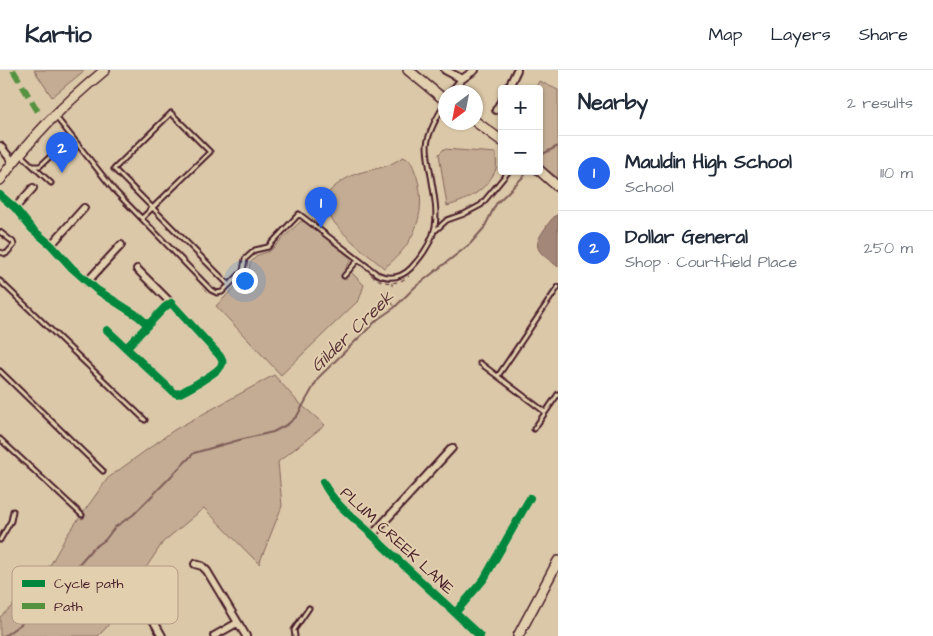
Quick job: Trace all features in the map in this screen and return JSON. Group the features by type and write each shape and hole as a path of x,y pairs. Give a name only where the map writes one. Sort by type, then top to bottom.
{"street":[{"path":"0,180 13,162 54,115 105,70"},
{"path":"408,70 438,94"},
{"path":"445,70 462,79"},
{"path":"457,85 474,70"},
{"path":"510,85 517,70"},
{"path":"483,127 498,138"},
{"path":"0,146 13,162"},
{"path":"543,174 558,187"},
{"path":"15,208 33,188"},
{"path":"0,195 87,282 101,294 148,324"},
{"path":"51,245 84,208"},
{"path":"87,282 121,245"},
{"path":"107,330 177,394 220,368 223,362 219,355 171,303 137,269"},
{"path":"126,348 171,303"},
{"path":"373,534 452,448"},
{"name":"PLUM CREEK LANE","path":"323,482 334,501 373,534 383,546 480,636"},
{"path":"456,612 484,579 530,498"},
{"path":"518,636 558,561"},
{"path":"195,564 202,566 207,571 246,636"},
{"path":"214,636 237,622"},
{"path":"155,624 162,636"}],"lane":[{"path":"142,218 152,209 210,152 172,113 114,169 152,209 229,285"},
{"path":"54,115 114,190 211,290 217,292 222,292 243,271 247,258 255,250 268,246 299,214 384,278 399,277 406,272 417,261 433,238 435,231 436,220 427,156 431,131 438,117"},
{"path":"32,166 40,166 54,153"},
{"path":"20,154 51,183"},
{"path":"435,231 447,220 481,205 506,175"},
{"path":"0,232 14,242 14,245 6,254 0,252"},
{"path":"344,276 358,260"},
{"path":"0,281 145,420"},
{"path":"498,376 558,287"},
{"path":"480,363 546,412"},
{"path":"0,372 103,470"},
{"path":"534,429 558,394"},
{"path":"0,439 82,515"},
{"path":"0,540 11,521 13,511"},
{"path":"295,636 294,630 309,608"}],"path":[{"path":"392,283 386,294 394,306"}],"shaded area":[{"path":"34,70 85,70 52,97"},
{"path":"539,81 558,90 558,178 543,166 543,85 537,85"},
{"path":"444,149 496,153 496,169 488,183 462,201 447,206 439,154"},
{"path":"403,157 410,160 420,190 418,219 414,233 406,246 384,268 357,246 337,226 326,206 326,197 333,188 349,177 386,166"},
{"path":"556,215 558,215 558,267 543,255 538,247 540,237"},
{"path":"301,221 305,222 352,259 346,267 364,285 359,300 281,375 216,306 248,274 250,263 258,255 270,251"},
{"path":"274,375 298,402 325,425 278,462 282,506 259,564 204,508 163,542 147,566 50,566 67,535 108,478 174,430"},
{"path":"12,606 12,624 109,624 98,636 0,636 0,617"}],"waterway":[{"name":"Gilder Creek","path":"543,154 558,146"},
{"name":"Gilder Creek","path":"77,566 92,549 105,540 115,527 133,515 194,453 273,432 288,424 297,416 319,377 378,319 394,308 415,287 470,244 484,228 496,204 525,175"},
{"name":"Gilder Creek","path":"4,636 21,624"}],"marked path":[{"path":"13,70 40,115"}],"cycle path":[{"path":"0,195 15,208 32,229 97,290 138,316 148,325"},
{"path":"107,330 173,392 177,394 208,377 219,369 222,363 219,355 171,303 165,307 126,348"},
{"path":"323,482 335,501 480,636"},
{"path":"456,612 484,579 530,498"}],"place":[{"name":"Dollar General","path":"62,173"},
{"name":"Mauldin High School","path":"321,228"}]}
